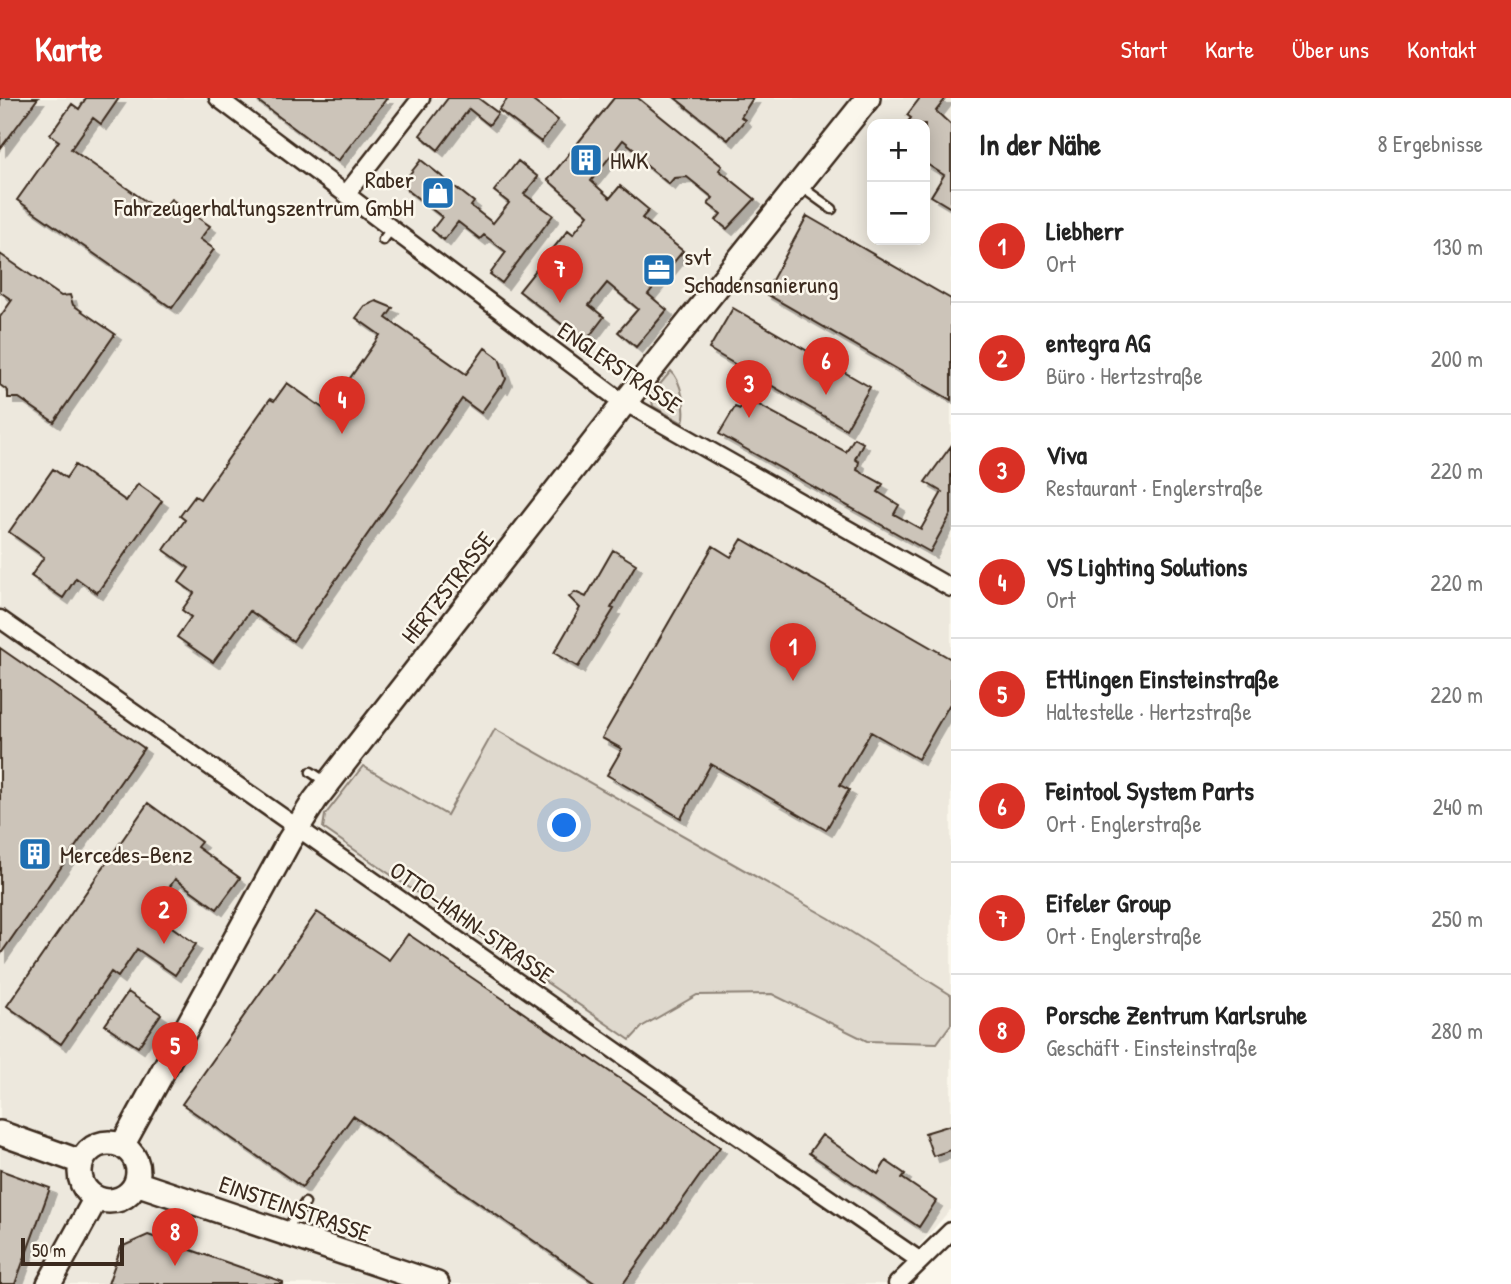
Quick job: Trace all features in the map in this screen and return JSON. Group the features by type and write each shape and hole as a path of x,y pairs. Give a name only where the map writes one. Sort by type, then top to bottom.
{"street":[{"name":"ENGLERSTRASSE","path":"218,98 346,194 388,234 625,402 951,588"},
{"path":"346,194 421,98"},
{"name":"HERTZSTRASSE","path":"122,1146 297,827 319,778 869,98"},
{"name":"OTTO-HAHN-STRASSE","path":"0,619 919,1261"},
{"path":"0,1133 81,1162"},
{"path":"102,1143 122,1146 129,1151 138,1166 136,1183 131,1191 115,1201 96,1198 83,1187 79,1171 81,1162 86,1154 102,1143"},
{"name":"EINSTEINSTRASSE","path":"136,1183 437,1284"},
{"path":"49,1284 96,1198"},
{"path":"897,1284 951,1231"}],"lane":[{"path":"799,185 832,209"},
{"path":"284,1232 305,1203"}],"shaded area":[{"path":"0,98 951,98 951,576 835,511 825,528 951,600 951,1209 885,1284 0,1284"},
{"path":"671,371 678,381 682,396 683,423 653,406 651,395"},
{"path":"495,729 829,918 951,995 951,1024 937,1043 867,1041 772,994 697,995 643,1026 630,1040 323,828 325,815 363,766 447,815"}],"building":[{"path":"0,98 38,98 0,149"},
{"path":"86,98 119,98 101,124 93,118 71,149 161,212 171,199 210,226 200,239 214,249 172,308 17,200 59,141 50,135 72,104 79,109"},
{"path":"254,98 387,98 338,161"},
{"path":"448,98 478,98 498,113 489,125 469,109 438,150 420,135"},
{"path":"508,98 529,98 558,120 541,142 499,110"},
{"path":"614,98 638,98 722,166 719,170 755,199 727,229 716,220 721,214 708,204 713,198 687,177 674,178 669,184 641,161 644,157 623,140 591,181 610,198 620,186 649,210 642,218 683,251 648,294 667,310 636,347 618,332 638,309 607,283 589,305 604,317 585,342 519,291 568,230 573,234 588,215 548,180"},
{"path":"675,98 753,98 741,117 745,120 728,140"},
{"path":"920,98 946,98 936,111 951,125 951,208 931,196 944,175 930,166 930,119 910,119 907,115"},
{"path":"421,160 474,202 471,206 493,223 509,203 494,191 518,161 538,177 524,194 553,215 502,283 490,274 506,252 484,235 480,239 458,222 444,240 432,230 442,217 401,185"},
{"path":"807,216 951,299 951,400 765,293"},
{"path":"0,254 61,296 70,295 73,305 115,334 54,422 19,398 8,398 8,391 0,385 0,317 12,300 0,292"},
{"path":"376,301 393,308 386,318 466,374 485,348 499,358 506,379 481,413 462,399 293,641 250,611 213,662 177,637 191,617 182,610 194,593 179,582 189,568 164,550 185,520 180,516 195,496 200,499 270,399 274,401 287,383 327,411 380,335 356,318 365,306"},
{"path":"733,308 870,387 846,429 709,349"},
{"path":"746,398 846,452 854,438 863,443 855,459 859,462 857,470 883,484 878,492 899,505 894,514 921,529 942,492 925,482 951,446 951,514 930,552 719,434 735,407 740,409"},
{"path":"75,465 126,501 138,484 162,501 97,593 76,578 63,598 31,576 44,557 9,532 53,469 66,478"},
{"path":"742,539 951,659 951,702 918,759 871,732 840,785 849,790 826,830 711,764 681,818 607,775 622,749 602,738 713,546 731,557"},
{"path":"613,550 636,564 611,608 614,609 578,667 554,653 580,608 569,597 575,592 586,597"},
{"name":"Mercedes-Benz","path":"0,648 144,748 0,955"},
{"path":"148,803 201,842 197,847 240,878 217,909 175,879 152,913 196,944 175,975 137,949 118,977 111,972 61,1044 7,1006"},
{"path":"317,912 389,960 408,934 720,1147 623,1284 596,1284 353,1116 302,1187 182,1104"},
{"path":"128,992 161,1014 138,1047 105,1025"},
{"path":"951,1125 951,1150 933,1156 925,1133"},
{"path":"822,1135 878,1174 886,1161 905,1174 902,1178 936,1201 919,1227 809,1153"},
{"path":"0,1170 50,1188 15,1284 0,1284"},
{"path":"148,1235 283,1284 108,1284 121,1247"}],"place":[{"name":"HWK","path":"586,160"},
{"name":"Raber Fahrzeugerhaltungszentrum GmbH","path":"438,193"},
{"name":"svt Schadensanierung","path":"659,270"},
{"name":"Eifeler Group","path":"560,303"},
{"name":"Feintool System Parts","path":"826,395"},
{"name":"Viva","path":"749,418"},
{"name":"VS Lighting Solutions","path":"342,434"},
{"name":"Liebherr","path":"793,681"},
{"name":"Mercedes-Benz","path":"35,854"},
{"name":"entegra AG","path":"164,944"},
{"name":"Ettlingen Einsteinstraße","path":"175,1080"},
{"name":"Porsche Zentrum Karlsruhe","path":"175,1266"}]}
